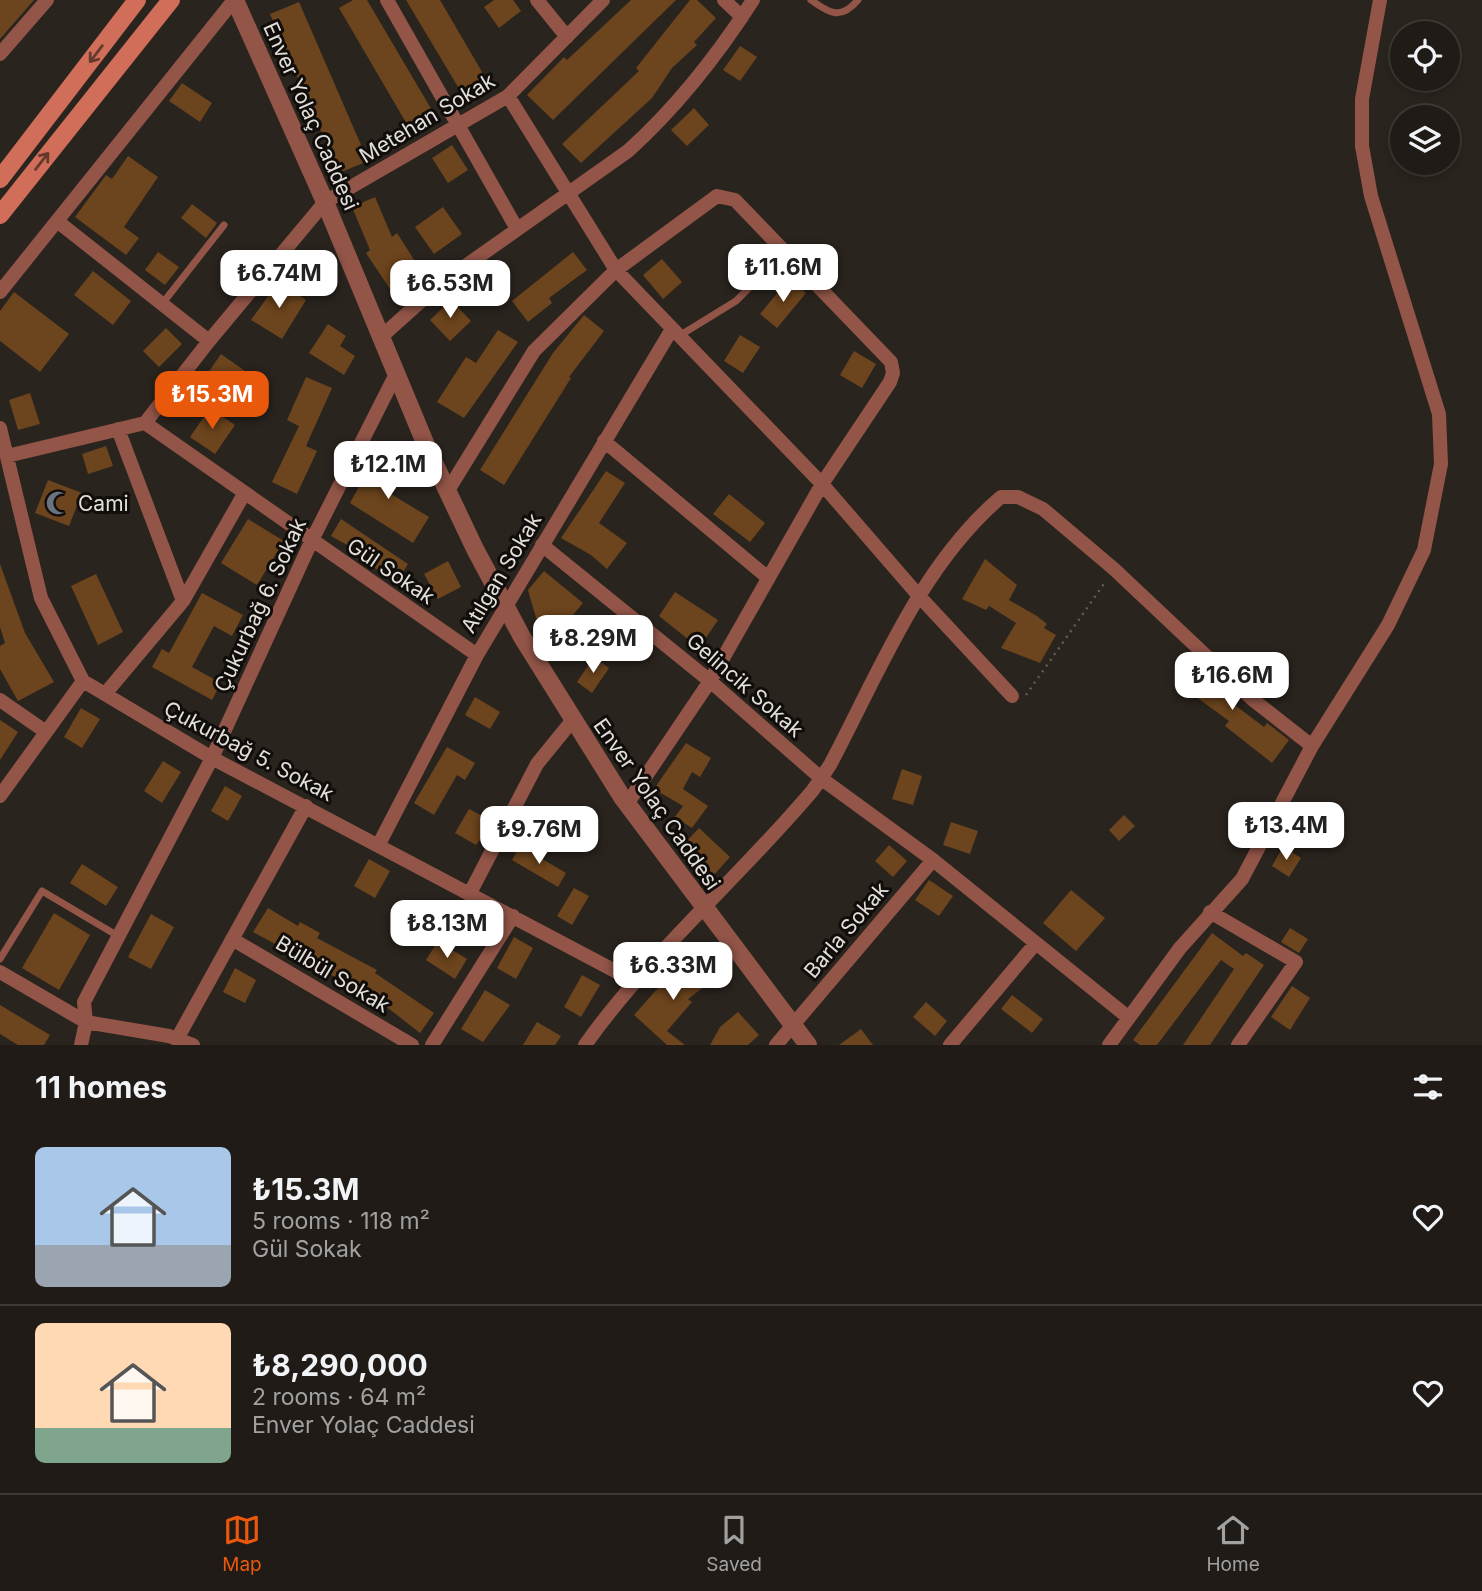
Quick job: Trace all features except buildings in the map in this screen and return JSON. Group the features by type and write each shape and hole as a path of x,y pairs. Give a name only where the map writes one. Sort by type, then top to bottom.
{"main road":[{"path":"0,179 137,0"},
{"path":"0,215 171,0"}],"street":[{"path":"0,54 47,0"},
{"path":"387,0 517,229"},
{"path":"537,0 567,37"},
{"name":"Metehan Sokak","path":"145,423 209,341 325,202 509,96 603,0"},
{"path":"724,0 742,17"},
{"path":"380,337 440,284 628,150 667,114 715,57 753,0"},
{"path":"1109,1045 1210,912 1242,879 1312,746 1388,625 1424,550 1441,464 1441,431 1436,397 1371,196 1364,163 1363,99 1380,0"},
{"path":"0,292 240,2"},
{"name":"Enver Yolaç Caddesi","path":"240,2 447,492 506,606 572,721 626,804 808,1045"},
{"path":"509,96 615,270 822,484 919,596 1012,696"},
{"path":"447,492 534,352 615,270 713,198 726,195 735,200 887,358 893,368 890,382 822,484 710,681 626,804"},
{"path":"57,221 209,341"},
{"name":"Atılgan Sokak","path":"379,844 477,655 604,441 675,332"},
{"name":"Çukurbağ 6. Sokak","path":"81,1045 86,1022 84,1002 212,758 311,542 396,374"},
{"path":"7,456 145,423"},
{"name":"Gül Sokak","path":"145,423 311,542 477,655"},
{"path":"0,428 41,598 83,681 0,796"},
{"path":"118,429 183,601"},
{"path":"604,441 767,577"},
{"path":"104,694 183,601 244,494"},
{"path":"588,1044 634,981 804,802 822,779 919,596 965,531 1001,497 1018,497 1035,503 1114,569 1252,699 1312,746"},
{"name":"Gelincik Sokak","path":"542,545 710,681 822,779 933,860 1129,1018"},
{"name":"Çukurbağ 5. Sokak","path":"83,681 212,758 634,981"},
{"path":"0,700 46,732"},
{"path":"470,893 537,764 572,721"},
{"path":"177,1039 306,806"},
{"name":"Barla Sokak","path":"776,1045 933,860"},
{"path":"1210,912 1296,962 1238,1045"},
{"path":"432,1045 513,916"},
{"name":"Bülbül Sokak","path":"232,939 412,1045"},
{"path":"950,1045 1036,943"},
{"path":"0,972 86,1022 177,1039 193,1045"}],"lane":[{"path":"811,0 827,12 838,15 849,10 858,0"},
{"path":"162,304 224,225"},
{"path":"675,332 736,301 785,252"},
{"path":"0,959 42,891 118,936"}],"path":[{"path":"1012,696 1024,696 1032,690 1114,569"}],"place":[{"name":"Cami","path":"58,503"}]}
